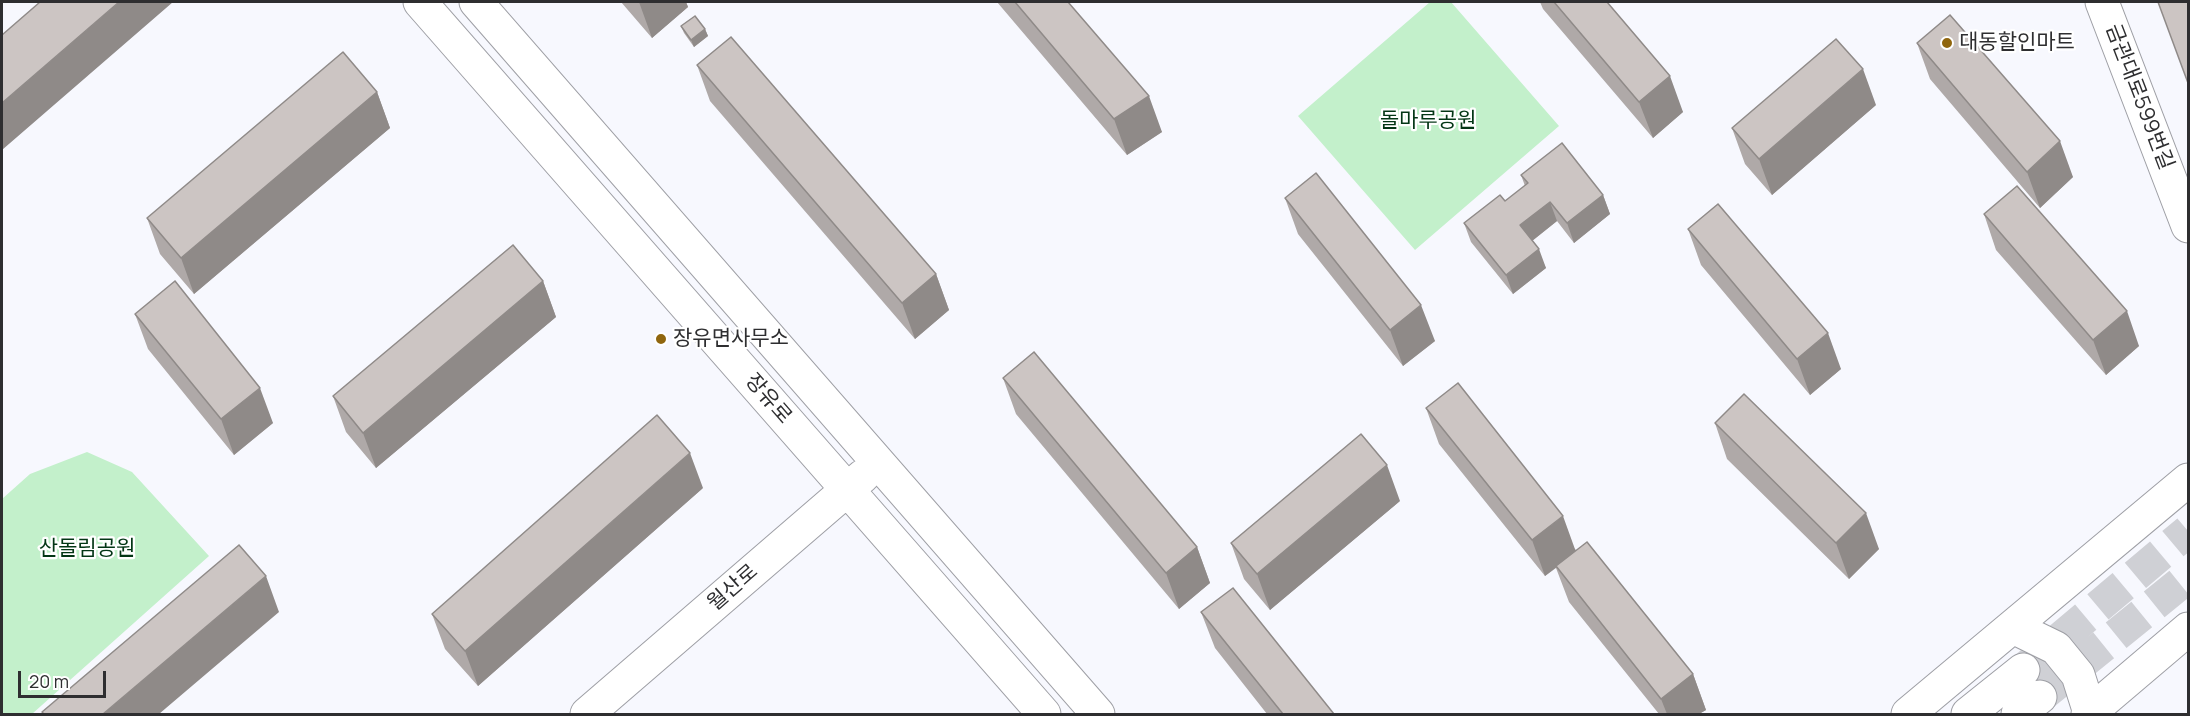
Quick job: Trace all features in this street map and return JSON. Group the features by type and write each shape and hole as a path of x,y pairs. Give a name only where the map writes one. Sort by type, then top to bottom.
{"main road":[{"name":"장유로","path":"420,2 1044,714"},
{"name":"장유로","path":"476,2 1098,714"},
{"name":"금관대로599번길","path":"2102,2 2188,226"},
{"name":"월산로","path":"587,714 879,462"},
{"path":"1908,714 2188,480"},
{"path":"2013,627 2056,648 2078,675 2089,714 2188,629"},
{"path":"1968,714 2023,669"}],"green space":[{"name":"돌마루공원","path":"1430,2 1451,2 1559,126 1415,250 1298,116"},
{"name":"산돌림공원","path":"87,452 132,472 209,556 32,714 2,714 2,499 30,474"}],"building":[{"path":"40,2 119,2 2,103 2,35"},
{"path":"1015,2 1068,2 1149,96 1114,119"},
{"path":"1554,2 1607,2 1670,76 1639,102"},
{"path":"2158,2 2188,2 2188,83"},
{"path":"1950,15 2060,141 2027,172 1917,43"},
{"path":"695,16 705,29 691,40 681,26"},
{"path":"731,37 936,274 902,303 697,65"},
{"path":"1836,39 1863,69 1759,159 1732,128"},
{"path":"343,52 377,92 181,258 147,218"},
{"path":"1562,143 1603,195 1567,223 1550,202 1520,225 1539,249 1506,275 1464,223 1500,195 1505,201 1528,183 1521,175"},
{"path":"1316,173 1421,305 1390,330 1285,198"},
{"path":"2017,186 2127,311 2093,340 1984,214"},
{"path":"1718,204 1828,333 1797,359 1688,229"},
{"path":"513,245 543,281 363,433 333,396"},
{"path":"175,281 260,388 221,419 135,314"},
{"path":"1034,352 1197,547 1166,573 1003,378"},
{"path":"1458,383 1563,516 1532,540 1426,408"},
{"path":"1744,394 1866,513 1836,543 1715,423"},
{"path":"657,415 690,453 465,651 432,614"},
{"path":"1361,434 1387,465 1257,574 1231,543"},
{"path":"1587,542 1693,674 1661,699 1556,566"},
{"path":"239,545 266,576 103,714 44,714 42,712"},
{"path":"1233,588 1334,714 1283,714 1201,612"}],"tunnel":[{"path":"2023,670 2188,531"},
{"path":"2040,697 2188,577"}],"place":[{"name":"대동할인마트","path":"1947,43"},
{"name":"장유면사무소","path":"661,339"}]}
